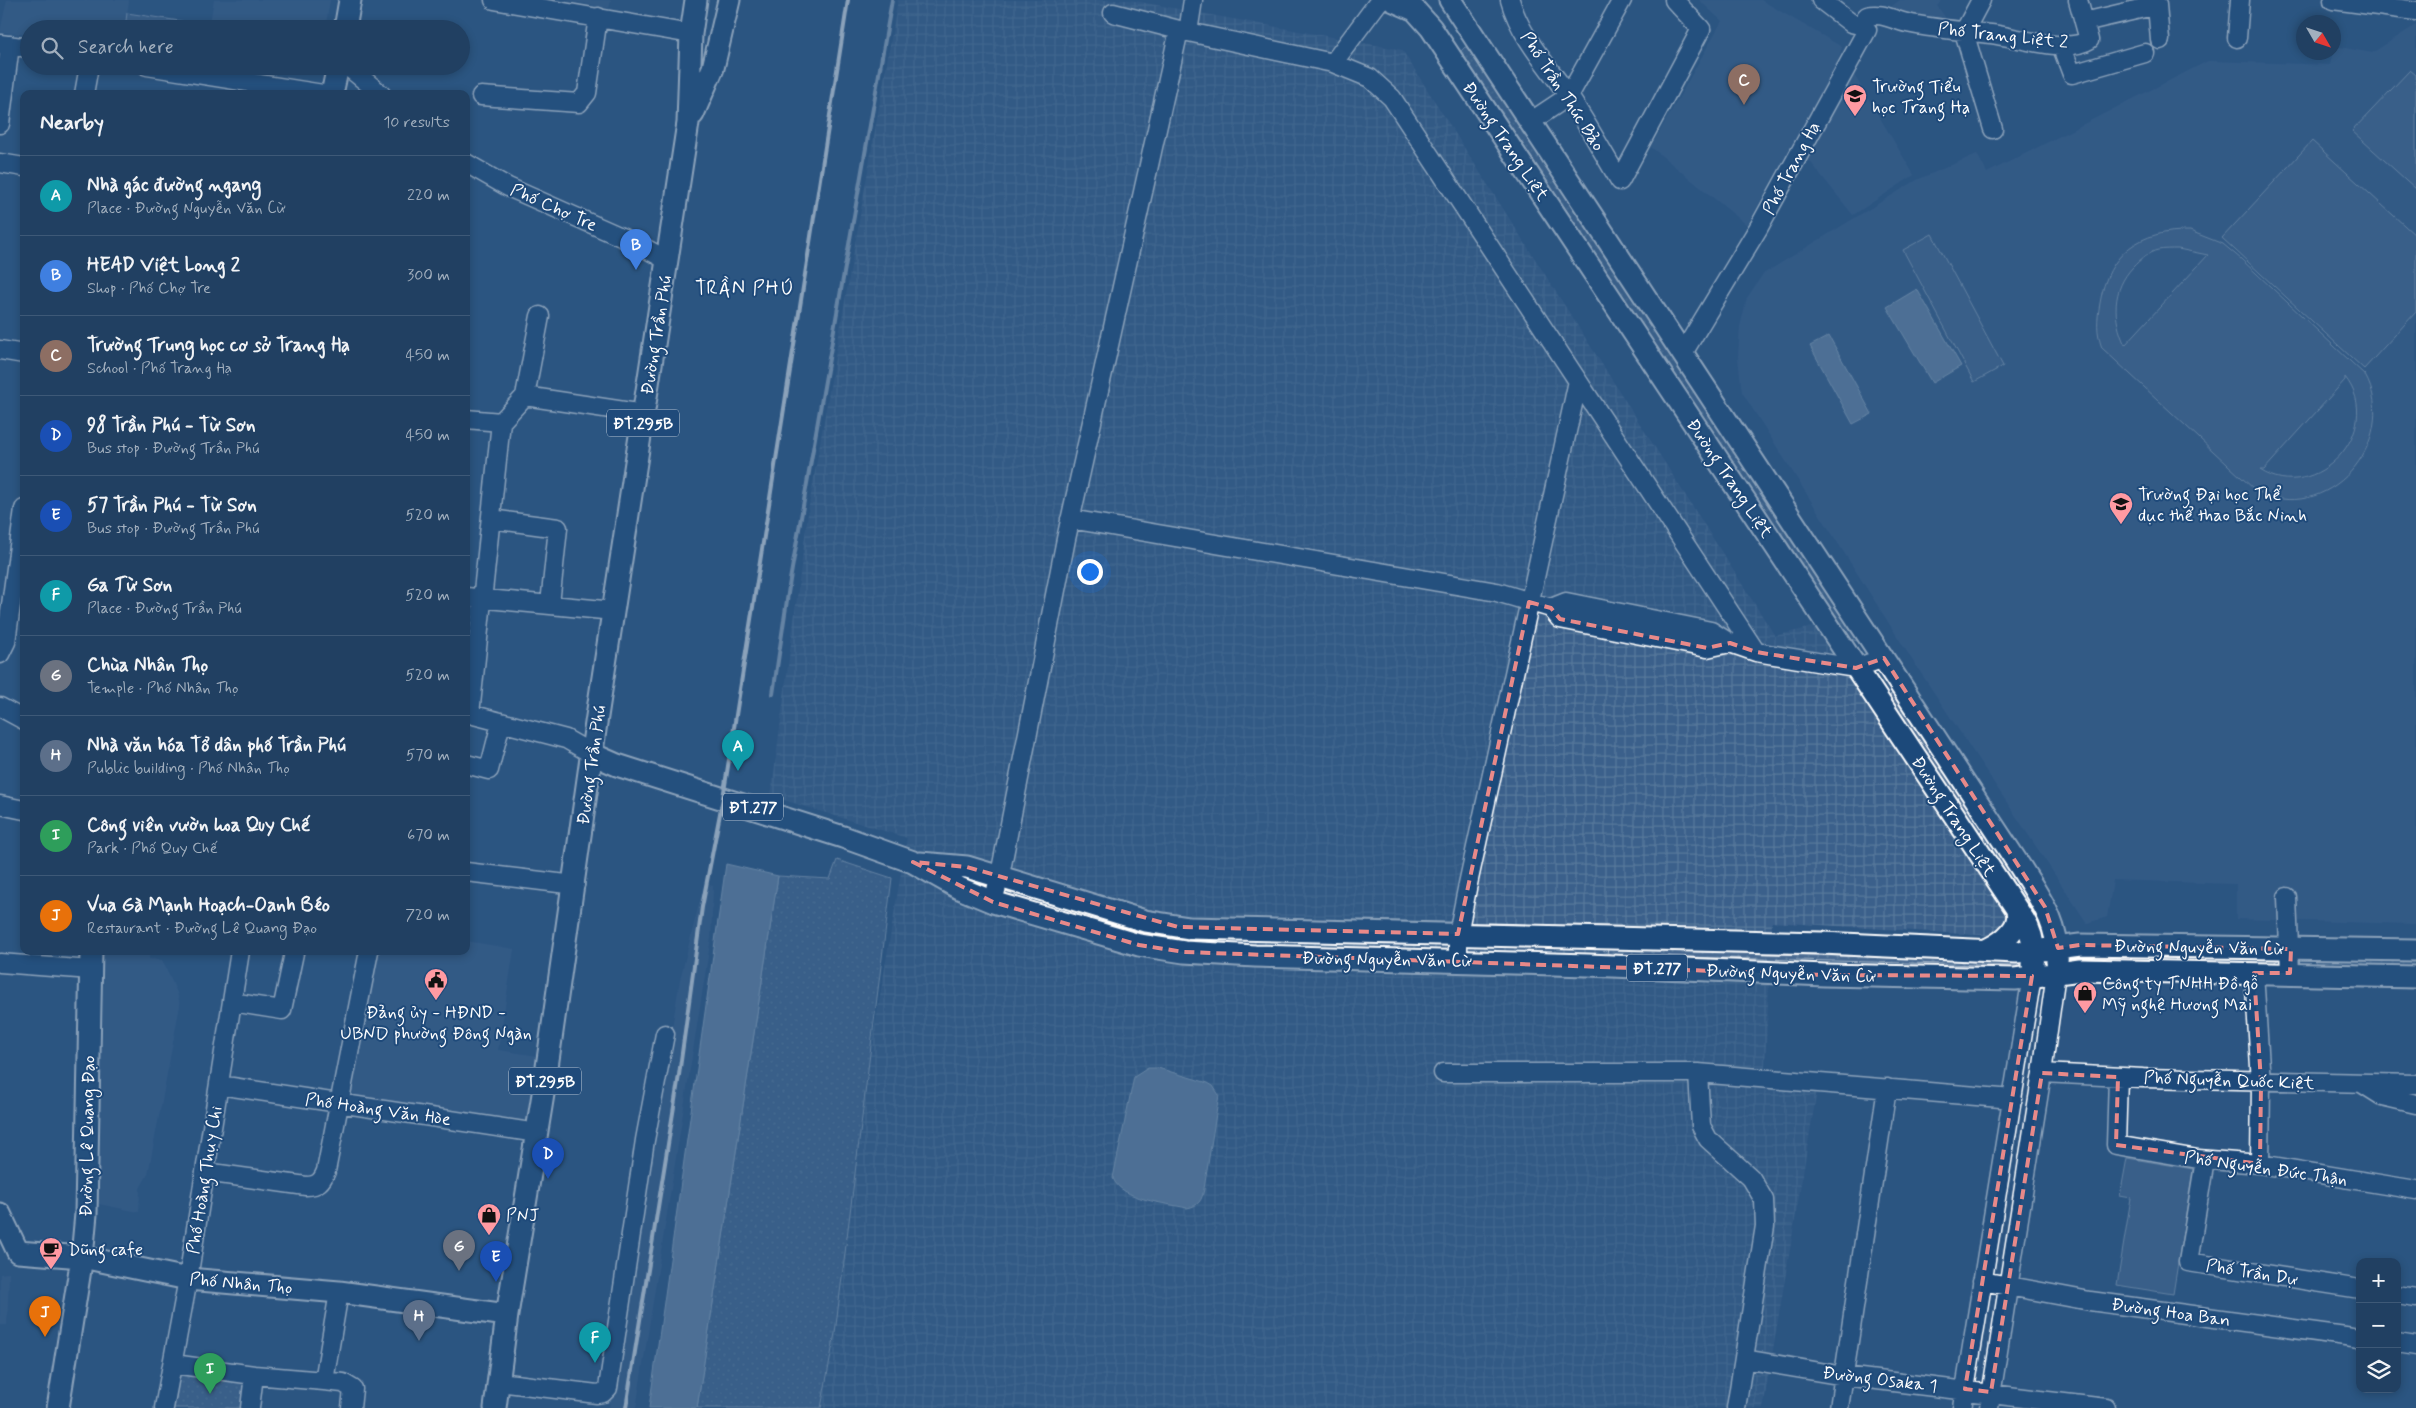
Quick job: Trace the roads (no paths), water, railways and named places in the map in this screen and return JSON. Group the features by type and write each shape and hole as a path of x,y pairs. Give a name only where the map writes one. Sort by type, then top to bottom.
{"main road":[{"path":"347,20 350,0"},
{"name":"Đường Trần Phú","path":"495,1408 507,1315 575,885 592,754 688,123 691,34 696,0"},
{"name":"Đường Trần Phú","path":"688,123 713,68 721,39 728,0"},
{"name":"Đường Trang Liệt","path":"1392,0 1415,10 1431,28 2016,908 2029,928 2034,951 2032,976"},
{"name":"Đường Trang Liệt","path":"1450,0 1884,658 2045,907 2054,926 2058,948 2056,973"},
{"path":"691,34 721,39"},
{"path":"690,63 713,68"},
{"path":"333,90 336,75"},
{"name":"Đường Nguyễn Văn Cừ","path":"592,754 617,765 824,830 913,862 959,888 993,902 1139,945 1184,952 1255,956 1458,960 1825,975 2015,979 2080,970 2416,977"},
{"name":"Đường Nguyễn Văn Cừ","path":"913,862 967,867 1000,875 1136,918 1178,927 2034,951 2080,944 2416,950"},
{"path":"1988,949 2003,941 2015,927 2018,919 2016,908"},
{"path":"1588,965 1589,938"},
{"name":"Đường Lê Quang Đạo","path":"58,1408 82,1257 86,1214 91,961"},
{"name":"Phố Nhân Thọ","path":"0,1214 18,1252 82,1257 188,1279 339,1292 507,1315"}],"street":[{"path":"494,0 531,3 598,18 691,34"},
{"path":"993,902 1000,875 1070,519 1184,31 1193,0"},
{"path":"1333,63 1380,0"},
{"name":"Phố Trần Thúc Bảo","path":"1510,0 1515,16 1531,44 1569,96 1620,181 1702,29 1674,0"},
{"path":"1530,122 1569,96 1622,0"},
{"path":"1821,0 1851,23 1869,22 1888,0"},
{"path":"1981,0 1964,32 1993,130"},
{"name":"Phố Trang Liệt 2","path":"1869,22 1884,15 1905,23 1964,32 2061,45 2082,43 2089,40 2078,0"},
{"path":"2238,38 2240,0"},
{"path":"2341,1 2416,11"},
{"path":"2084,22 2157,5 2160,40"},
{"path":"1113,13 1184,31 1333,63 1370,78 1392,98 1756,652"},
{"path":"481,96 579,103 587,93 598,18"},
{"name":"Phố Trang Hạ","path":"1683,353 1759,227 1869,22"},
{"path":"0,124 5,44 20,46"},
{"path":"2061,45 2072,74 2145,53"},
{"path":"85,90 87,75"},
{"path":"187,75 236,86 280,90"},
{"path":"358,75 376,90"},
{"path":"0,163 20,167"},
{"name":"Phố Chợ Tre","path":"470,165 508,187 638,244 667,260"},
{"path":"470,675 474,598 491,519 501,422 524,396 540,316"},
{"path":"0,350 20,353"},
{"path":"1458,960 1458,934 1578,381"},
{"path":"524,396 644,414"},
{"path":"470,419 501,422"},
{"path":"491,519 558,528 550,604"},
{"path":"1070,519 1497,592 1551,608 1566,602 1711,631 1730,643 1756,652 1856,668 1884,658"},
{"path":"0,654 6,642 20,539"},
{"path":"474,598 614,611"},
{"path":"0,707 20,718"},
{"path":"470,715 566,739 592,754"},
{"path":"470,765 489,770 501,723"},
{"path":"0,805 20,809"},
{"path":"470,872 575,885"},
{"path":"2287,896 2291,949 2290,973"},
{"name":"Phố Hoàng Thụy Chi","path":"164,1408 188,1279 239,955"},
{"path":"232,1002 282,1010 294,955"},
{"path":"204,1172 306,1186 318,1184 326,1171 368,955"},
{"path":"0,963 91,961"},
{"path":"1990,1400 2009,1287 2056,973"},
{"path":"2254,973 2261,1082 2260,1164"},
{"path":"1962,1408 2014,1098 2032,976"},
{"path":"499,1382 597,1394 604,1393 608,1388 645,1140 665,1034"},
{"path":"1443,1073 1698,1073 2014,1098"},
{"path":"1698,1073 1701,1126 1708,1139 1751,1178 1764,1200 1765,1226 1736,1408"},
{"name":"Phố Nguyễn Quốc Kiệt","path":"2042,1073 2261,1082 2416,1084"},
{"name":"Phố Nguyễn Đức Thận","path":"2118,1077 2116,1145 2205,1160 2260,1164 2416,1190"},
{"path":"2362,1084 2382,1096 2416,1104"},
{"name":"Phố Hoàng Văn Hòe","path":"219,1085 537,1133"},
{"path":"1839,1408 1887,1088"},
{"name":"Phố Trần Dự","path":"2205,1160 2188,1262 2356,1288"},
{"name":"Đường Hoa Ban","path":"1982,1281 2090,1301 2356,1337"},
{"path":"324,1381 339,1292"},
{"path":"2401,1296 2416,1298"},
{"path":"2401,1344 2416,1346"},
{"name":"Đường Osaka 1","path":"1744,1359 1844,1376 1965,1389 1990,1400 2106,1408"},
{"path":"173,1364 254,1375 343,1383 353,1389 351,1408"},
{"path":"250,1408 254,1375"}],"waterway":[{"path":"773,694 790,580 892,0"}],"railway":[{"path":"626,1408 679,1075 702,907 723,798 848,0"}],"place":[{"name":"Trường Trung học cơ sở Trang Hạ","path":"1744,105"},
{"name":"Trường Tiểu học Trang Hạ","path":"1855,117"},
{"name":"HEAD Việt Long 2","path":"636,270"},
{"name":"Trường Đại học Thể dục thể thao Bắc Ninh","path":"2121,525"},
{"name":"Nhà gác đường ngang","path":"738,771"},
{"name":"Đảng ủy - HĐND - UBND phường Đông Ngàn","path":"436,1001"},
{"name":"Công ty TNHH Đồ gỗ Mỹ nghệ Hương Mai","path":"2085,1014"},
{"name":"98 Trần Phú - Từ Sơn","path":"548,1179"},
{"name":"PNJ","path":"489,1236"},
{"name":"Dũng cafe","path":"51,1270"},
{"name":"Chùa Nhân Thọ","path":"459,1271"},
{"name":"57 Trần Phú - Từ Sơn","path":"496,1282"},
{"name":"Vua Gà Mạnh Hoạch-Oanh Béo","path":"45,1337"},
{"name":"Nhà văn hóa Tổ dân phố Trần Phú","path":"419,1341"},
{"name":"Ga Từ Sơn","path":"595,1363"},
{"name":"Công viên vườn hoa Quy Chế","path":"210,1394"}],"district":[{"name":"TRẦN PHÚ","path":"745,287"}]}
